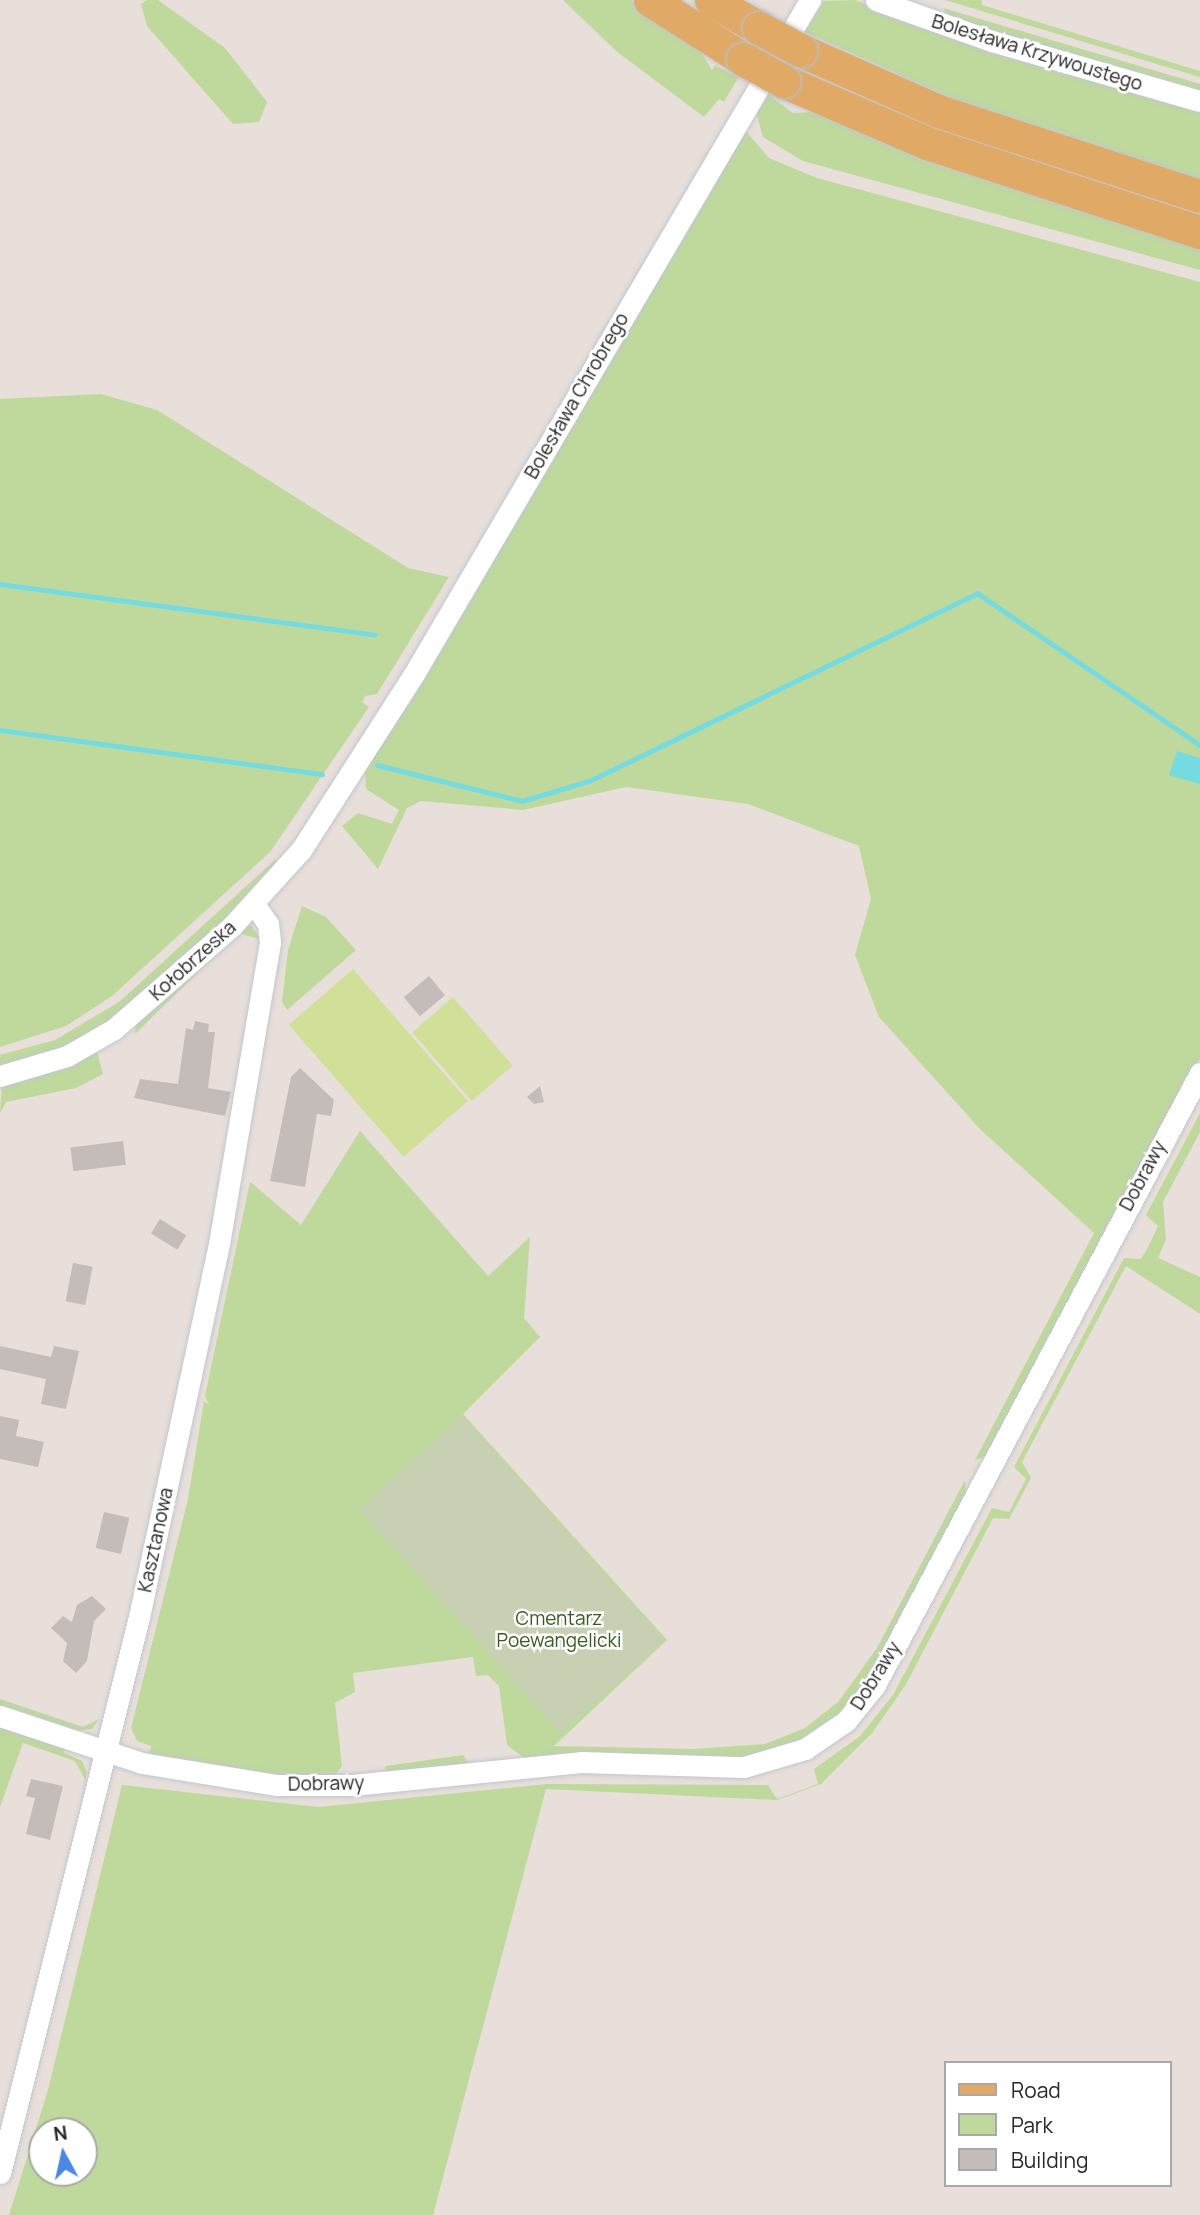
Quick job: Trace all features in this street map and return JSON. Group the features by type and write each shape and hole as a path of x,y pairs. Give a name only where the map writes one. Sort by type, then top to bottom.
{"main road":[{"path":"650,0 743,59 783,80 926,143 1200,232"},
{"path":"710,0 800,50 938,111 1200,196"}],"street":[{"name":"Bolesława Chrobrego","path":"343,790 810,0"},
{"name":"Bolesława Krzywoustego","path":"876,0 927,20 1200,101"},
{"path":"927,20 935,0"},
{"name":"Kołobrzeska","path":"0,1076 67,1056 114,1029 254,904 343,790"},
{"name":"Kasztanowa","path":"0,2173 107,1752 233,1172 270,942 268,925 254,904"},
{"name":"Dobrawy","path":"0,1716 107,1752 238,1781 340,1786 569,1762 744,1766 786,1758 827,1736 875,1685 1200,1073"}],"green space":[{"path":"147,0 158,0 225,48 267,102 259,122 233,124 147,26 141,4"},
{"path":"563,0 631,0 697,45 712,70 715,65 738,78 724,102 719,99 704,117 616,51"},
{"path":"855,0 989,50 1200,110 1200,184 997,119 803,31 824,1"},
{"path":"945,0 982,0 982,5 1200,71 1200,77"},
{"path":"943,8 1200,84 1200,91 1039,46 947,15"},
{"path":"765,92 793,113 820,112 1200,244 1200,270 803,161 763,137 756,112"},
{"path":"743,128 769,158 817,178 1200,282 1200,1058 985,1457 975,1460 1094,1233 980,1129 879,1017 855,955 871,899 859,846 748,804 626,787 523,810 421,801 407,808 378,869 342,826 358,813 392,824 399,810 366,789 365,770"},
{"path":"101,394 157,410 408,568 449,577 377,694 365,696 362,702 369,707 270,852 112,996 66,1026 0,1047 0,399"},
{"path":"275,860 279,863 227,919 102,1026 51,1053 0,1066 0,1055 55,1040 119,1002"},
{"path":"302,906 326,917 356,950 287,1010 282,1002 288,950"},
{"path":"251,925 260,939 238,933 135,1034 136,1023 242,928"},
{"path":"353,969 468,1101 404,1157 289,1025"},
{"path":"453,997 513,1066 472,1101 412,1032"},
{"path":"97,1052 103,1074 76,1088 6,1102 0,1113 2,1084 44,1075"},
{"path":"1200,1113 1200,1132 1163,1202 1166,1239 1158,1258 1200,1277 1200,1314 1126,1266 1022,1462 1031,1478 1009,1519 993,1518 905,1686 872,1733 821,1784 777,1800 546,1789 433,2215 9,2215 28,2154 28,2187 98,2187 98,2117 40,2117 122,1785 318,1807 547,1784 768,1785 777,1799 818,1784 814,1769 860,1736 893,1695 992,1508 1009,1512 1026,1479 1014,1467 1124,1258 1141,1259 1158,1226 1146,1215"},
{"path":"360,1131 488,1276 530,1237 524,1318 540,1337 463,1414 667,1640 554,1746 693,1749 765,1744 805,1728 838,1702 877,1648 965,1480 966,1492 869,1678 840,1713 801,1740 743,1757 523,1757 507,1745 499,1686 488,1675 476,1676 473,1657 353,1673 355,1692 335,1703 342,1766 333,1777 278,1776 149,1756 151,1746 137,1741 131,1728 188,1499 204,1401 209,1405 205,1396 250,1182 301,1225"},
{"name":"Cmentarz Poewangelicki","path":"462,1416 664,1640 561,1733 359,1509"},
{"path":"0,1699 83,1727 99,1719 92,1729 71,1731 0,1706"},
{"path":"0,1724 65,1747 64,1753 82,1761 87,1773 81,1802 85,1779 75,1761 23,1743 0,1807"},
{"path":"463,1755 469,1763 383,1774 386,1766"}],"water":[{"path":"1177,751 1200,758 1200,784 1169,775"}],"building":[{"path":"429,976 445,995 420,1016 404,997"},
{"path":"195,1021 209,1024 208,1032 215,1032 208,1088 231,1092 225,1116 134,1098 140,1079 178,1084 186,1028 193,1030"},
{"path":"300,1068 334,1100 331,1116 317,1114 305,1187 270,1181 291,1077"},
{"path":"540,1086 544,1102 534,1104 527,1097"},
{"path":"123,1141 126,1165 73,1171 70,1147"},
{"path":"160,1219 186,1235 177,1250 151,1233"},
{"path":"73,1263 93,1267 85,1305 66,1301"},
{"path":"0,1346 51,1357 54,1346 79,1351 66,1409 41,1404 46,1379 0,1369"},
{"path":"0,1416 19,1420 16,1436 44,1442 38,1467 0,1459"},
{"path":"104,1512 129,1518 121,1554 96,1548"},
{"path":"92,1596 106,1609 94,1621 87,1661 76,1673 63,1661 67,1643 51,1628 63,1616 72,1622 77,1605"},
{"path":"31,1779 63,1786 50,1840 26,1834 35,1798 26,1796"}],"waterway":[{"path":"0,584 375,635"},
{"path":"377,765 522,801 591,780 977,593 1200,745"},
{"path":"0,730 322,774"}]}
